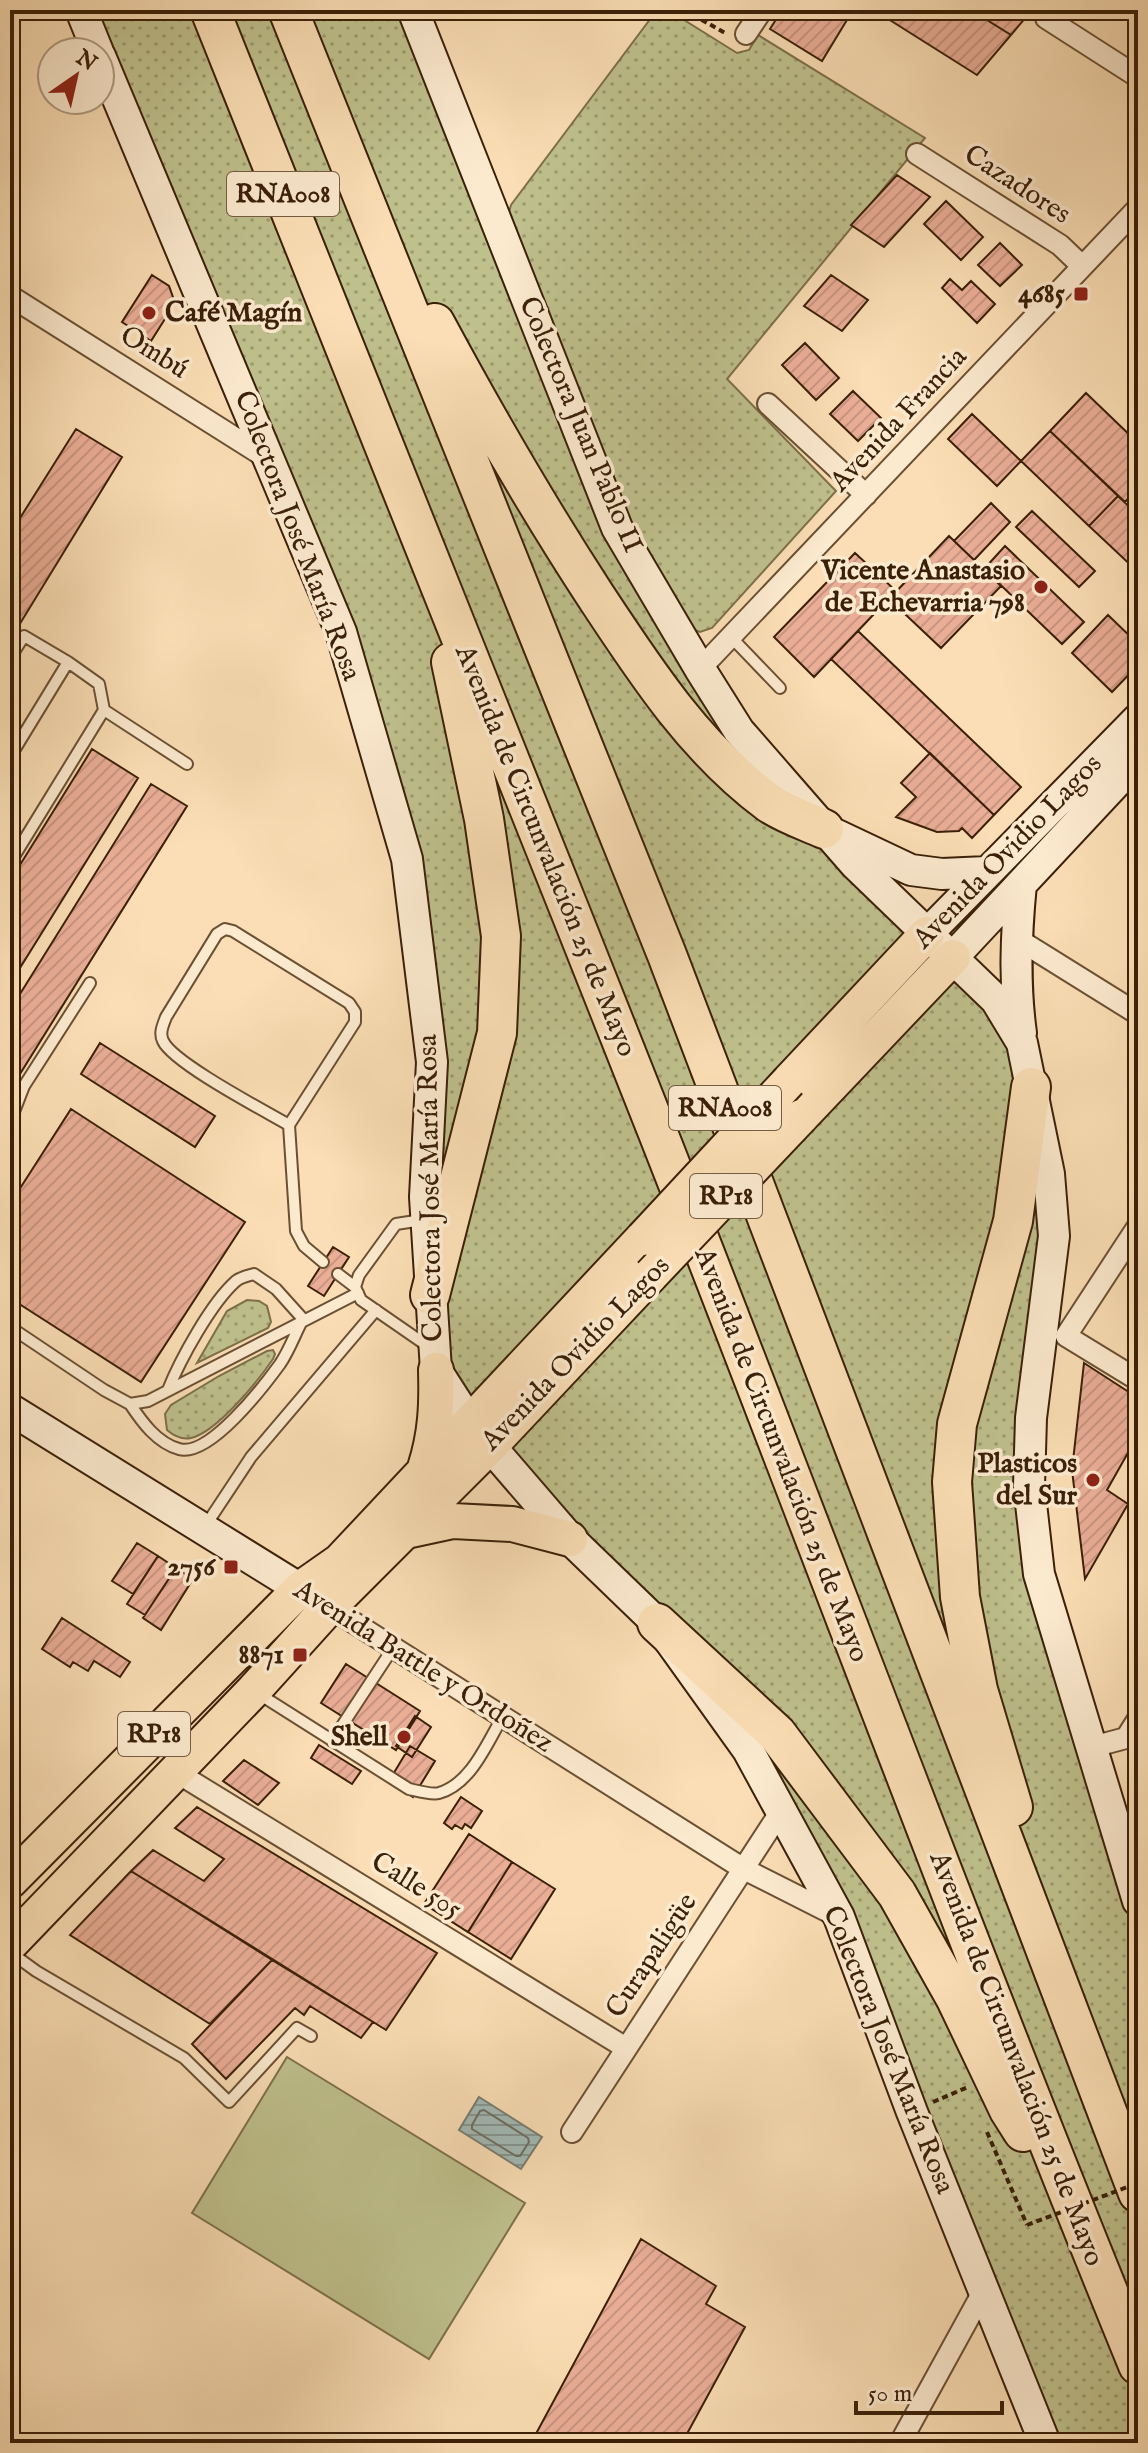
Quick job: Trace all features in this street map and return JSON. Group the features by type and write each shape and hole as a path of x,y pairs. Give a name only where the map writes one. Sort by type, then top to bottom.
{"highway":[{"name":"Avenida de Circunvalación 25 de Mayo","path":"210,10 659,1136 1071,2201 1138,2365"},
{"name":"RNA008","path":"288,10 667,955 1138,2193"},
{"path":"362,197 427,307 496,436 637,659 687,726 727,768 772,805 824,829"},
{"path":"430,1295 497,1033 501,936 484,819 451,667 446,603"},
{"path":"1031,1087 1013,1221 957,1424 953,1496 960,1597 978,1690 999,1752 1073,2026"},
{"path":"657,1623 777,1734 897,1894 956,1999 1009,2110 1071,2201"}],"main road":[{"name":"Colectora José María Rosa","path":"81,10 92,36"},
{"name":"Colectora Juan Pablo II","path":"413,10 617,528 700,669 739,731 855,864 996,1000 1022,1043 1049,1174 1054,1236 1053,1337 1031,1418 1029,1486 1039,1574 1138,1901"},
{"name":"Colectora José María Rosa","path":"116,95 341,632 407,859 432,1062 426,1219 435,1360 480,1434 570,1539 657,1623 748,1750 839,1917 912,2112 1045,2443"},
{"name":"Avenida Ovidio Lagos","path":"10,1944 401,1532 643,1238 927,934 1138,719"},
{"name":"Avenida Ovidio Lagos","path":"10,1881 300,1589 340,1561 424,1471 480,1434 651,1275 1138,759"},
{"path":"824,829 911,870 942,874 987,872"},
{"path":"1021,884 1016,938 1016,994 1022,1043"},
{"name":"RP18","path":"424,1471 434,1439 438,1409 435,1360"},
{"name":"Avenida Battle y Ordoñez","path":"10,1409 329,1607"},
{"path":"401,1532 453,1521 512,1524 570,1539"}],"street":[{"path":"746,34 762,10"},
{"path":"1046,18 1138,77"},
{"name":"Cazadores","path":"917,154 1060,245 1082,266"},
{"name":"Avenida Francia","path":"700,669 1138,208"},
{"name":"Ombú","path":"10,296 268,458"},
{"path":"768,404 866,495"},
{"path":"1016,938 1138,1014"},
{"path":"1138,1226 1053,1337 1138,1380"},
{"name":"Avenida Battle y Ordoñez","path":"329,1607 742,1868 839,1917"},
{"path":"1092,1747 1132,1742 1138,1719"},
{"name":"Calle 505","path":"176,1772 626,2048"},
{"name":"Curapaligüe","path":"572,2132 781,1811"},
{"path":"900,2443 984,2290"}],"lane":[{"path":"10,658 24,636 99,684 104,710 10,863"},
{"path":"731,637 780,688"},
{"path":"10,757 68,662"},
{"path":"104,710 187,764"},
{"path":"289,1125 195,1068 162,1041 161,1031 166,1017 217,934 225,929 349,1003 355,1012 355,1022 289,1125 296,1231 304,1246 323,1262"},
{"path":"10,1122 24,1086 90,983"},
{"path":"357,1290 359,1275 396,1224 426,1219"},
{"path":"168,1390 176,1370 218,1302 238,1278 254,1274 276,1289 303,1319"},
{"path":"338,1274 357,1290 361,1300 435,1360"},
{"path":"130,1404 148,1401 357,1290"},
{"path":"203,1529 251,1457 376,1310"},
{"path":"10,1327 130,1404 144,1425 161,1440 180,1450 196,1450 216,1436 281,1362 303,1319"},
{"path":"332,1741 393,1648"},
{"path":"254,1690 409,1789 437,1794 459,1783 476,1762 502,1718"},
{"path":"10,1952 36,1971 184,2058 229,2102 297,2028 311,2036"}],"path":[{"path":"684,10 723,33 746,34"},
{"path":"912,2112 968,2086 973,2100"},
{"path":"985,2128 1027,2225 1138,2183"}],"green space":[{"path":"81,10 413,10 617,528 700,669 996,1000 1049,1174 1029,1486 1138,1901 1138,2443 1045,2443 912,2112 748,1750 436,1370 407,859 341,632 116,94 116,36 92,36"},
{"path":"657,10 668,10 737,53 749,50 758,35 925,138 727,379 836,491 712,628 700,632 687,627 633,529 508,215 511,205"},
{"path":"247,1300 259,1301 267,1306 271,1322 268,1328 197,1363 227,1311"},
{"path":"273,1350 273,1359 258,1380 213,1426 191,1438 178,1437 167,1430 165,1414 171,1405 219,1376"},
{"path":"287,2057 525,2203 429,2359 192,2213"}],"water":[{"path":"479,2097 542,2137 521,2169 459,2130"}],"building":[{"path":"782,10 853,10 822,61 770,29"},
{"path":"874,10 971,10 1011,35 977,75"},
{"path":"971,10 1032,10 1011,35"},
{"path":"897,175 930,197 884,247 851,225"},
{"path":"946,201 983,237 961,260 924,224"},
{"path":"1000,243 1022,265 1000,286 978,265"},
{"name":"Café Magín","path":"152,275 169,286 175,303 151,341 122,322"},
{"path":"831,275 868,300 842,331 804,306"},
{"path":"950,279 962,290 971,281 995,304 977,323 942,288"},
{"path":"805,343 839,378 816,400 782,365"},
{"path":"853,391 881,418 858,441 830,414"},
{"path":"1086,393 1138,443 1138,488 1125,502 1050,431"},
{"path":"972,414 1021,461 997,486 948,439"},
{"path":"76,429 122,457 10,640 10,534"},
{"path":"1050,431 1118,496 1089,526 1021,461"},
{"path":"1118,496 1138,515 1138,572 1089,526"},
{"path":"991,503 1010,522 974,560 954,541"},
{"path":"1032,511 1095,571 1079,587 1016,527"},
{"path":"949,536 1001,586 941,648 889,599"},
{"path":"1005,546 1084,622 1062,644 984,569"},
{"path":"855,553 896,591 814,677 774,637"},
{"path":"1108,615 1138,644 1138,665 1112,692 1072,653"},
{"path":"858,631 1021,787 994,815 831,659"},
{"path":"92,749 138,778 10,984 10,881"},
{"path":"930,753 994,815 972,838 962,828 959,831 937,832 896,817 916,797 901,783"},
{"path":"151,784 187,806 10,1090 10,1010"},
{"path":"100,1043 215,1116 195,1147 81,1074"},
{"path":"71,1109 245,1222 141,1382 10,1298 10,1204"},
{"path":"333,1247 349,1257 324,1296 308,1286"},
{"name":"Plasticos del Sur","path":"1084,1363 1138,1398 1138,1435 1107,1490 1128,1504 1085,1579 1072,1470"},
{"path":"137,1543 158,1556 133,1594 112,1581"},
{"path":"158,1556 176,1568 145,1615 127,1604"},
{"path":"176,1568 193,1579 161,1630 143,1618"},
{"path":"62,1618 130,1662 120,1677 94,1661 88,1671 73,1662 70,1667 42,1649"},
{"path":"346,1664 420,1711 396,1750 321,1703"},
{"path":"415,1716 431,1727 412,1757 396,1746"},
{"path":"319,1745 361,1771 352,1784 311,1758"},
{"path":"410,1746 435,1761 413,1797 389,1781"},
{"path":"244,1760 279,1783 258,1805 223,1781"},
{"path":"461,1797 482,1811 471,1828 465,1824 462,1829 455,1825 452,1829 444,1823"},
{"path":"197,1807 437,1953 386,2030 131,1871 153,1850 204,1881 224,1859 175,1828"},
{"path":"469,1834 512,1862 468,1932 424,1904"},
{"path":"512,1862 555,1889 511,1959 468,1932"},
{"path":"131,1871 272,1960 210,2024 70,1935"},
{"path":"272,1960 373,2022 361,2038 310,2006 304,2015 295,2008 226,2079 192,2044"},
{"path":"641,2239 716,2286 706,2304 745,2327 682,2443 531,2443"}],"place":[{"name":"4685","path":"1081,294"},
{"name":"Café Magín","path":"149,313"},
{"name":"Vicente Anastasio de Echevarria 798","path":"1041,587"},
{"name":"Plasticos del Sur","path":"1093,1480"},
{"name":"2756","path":"231,1567"},
{"name":"8871","path":"300,1655"},
{"name":"Shell","path":"404,1737"}]}
